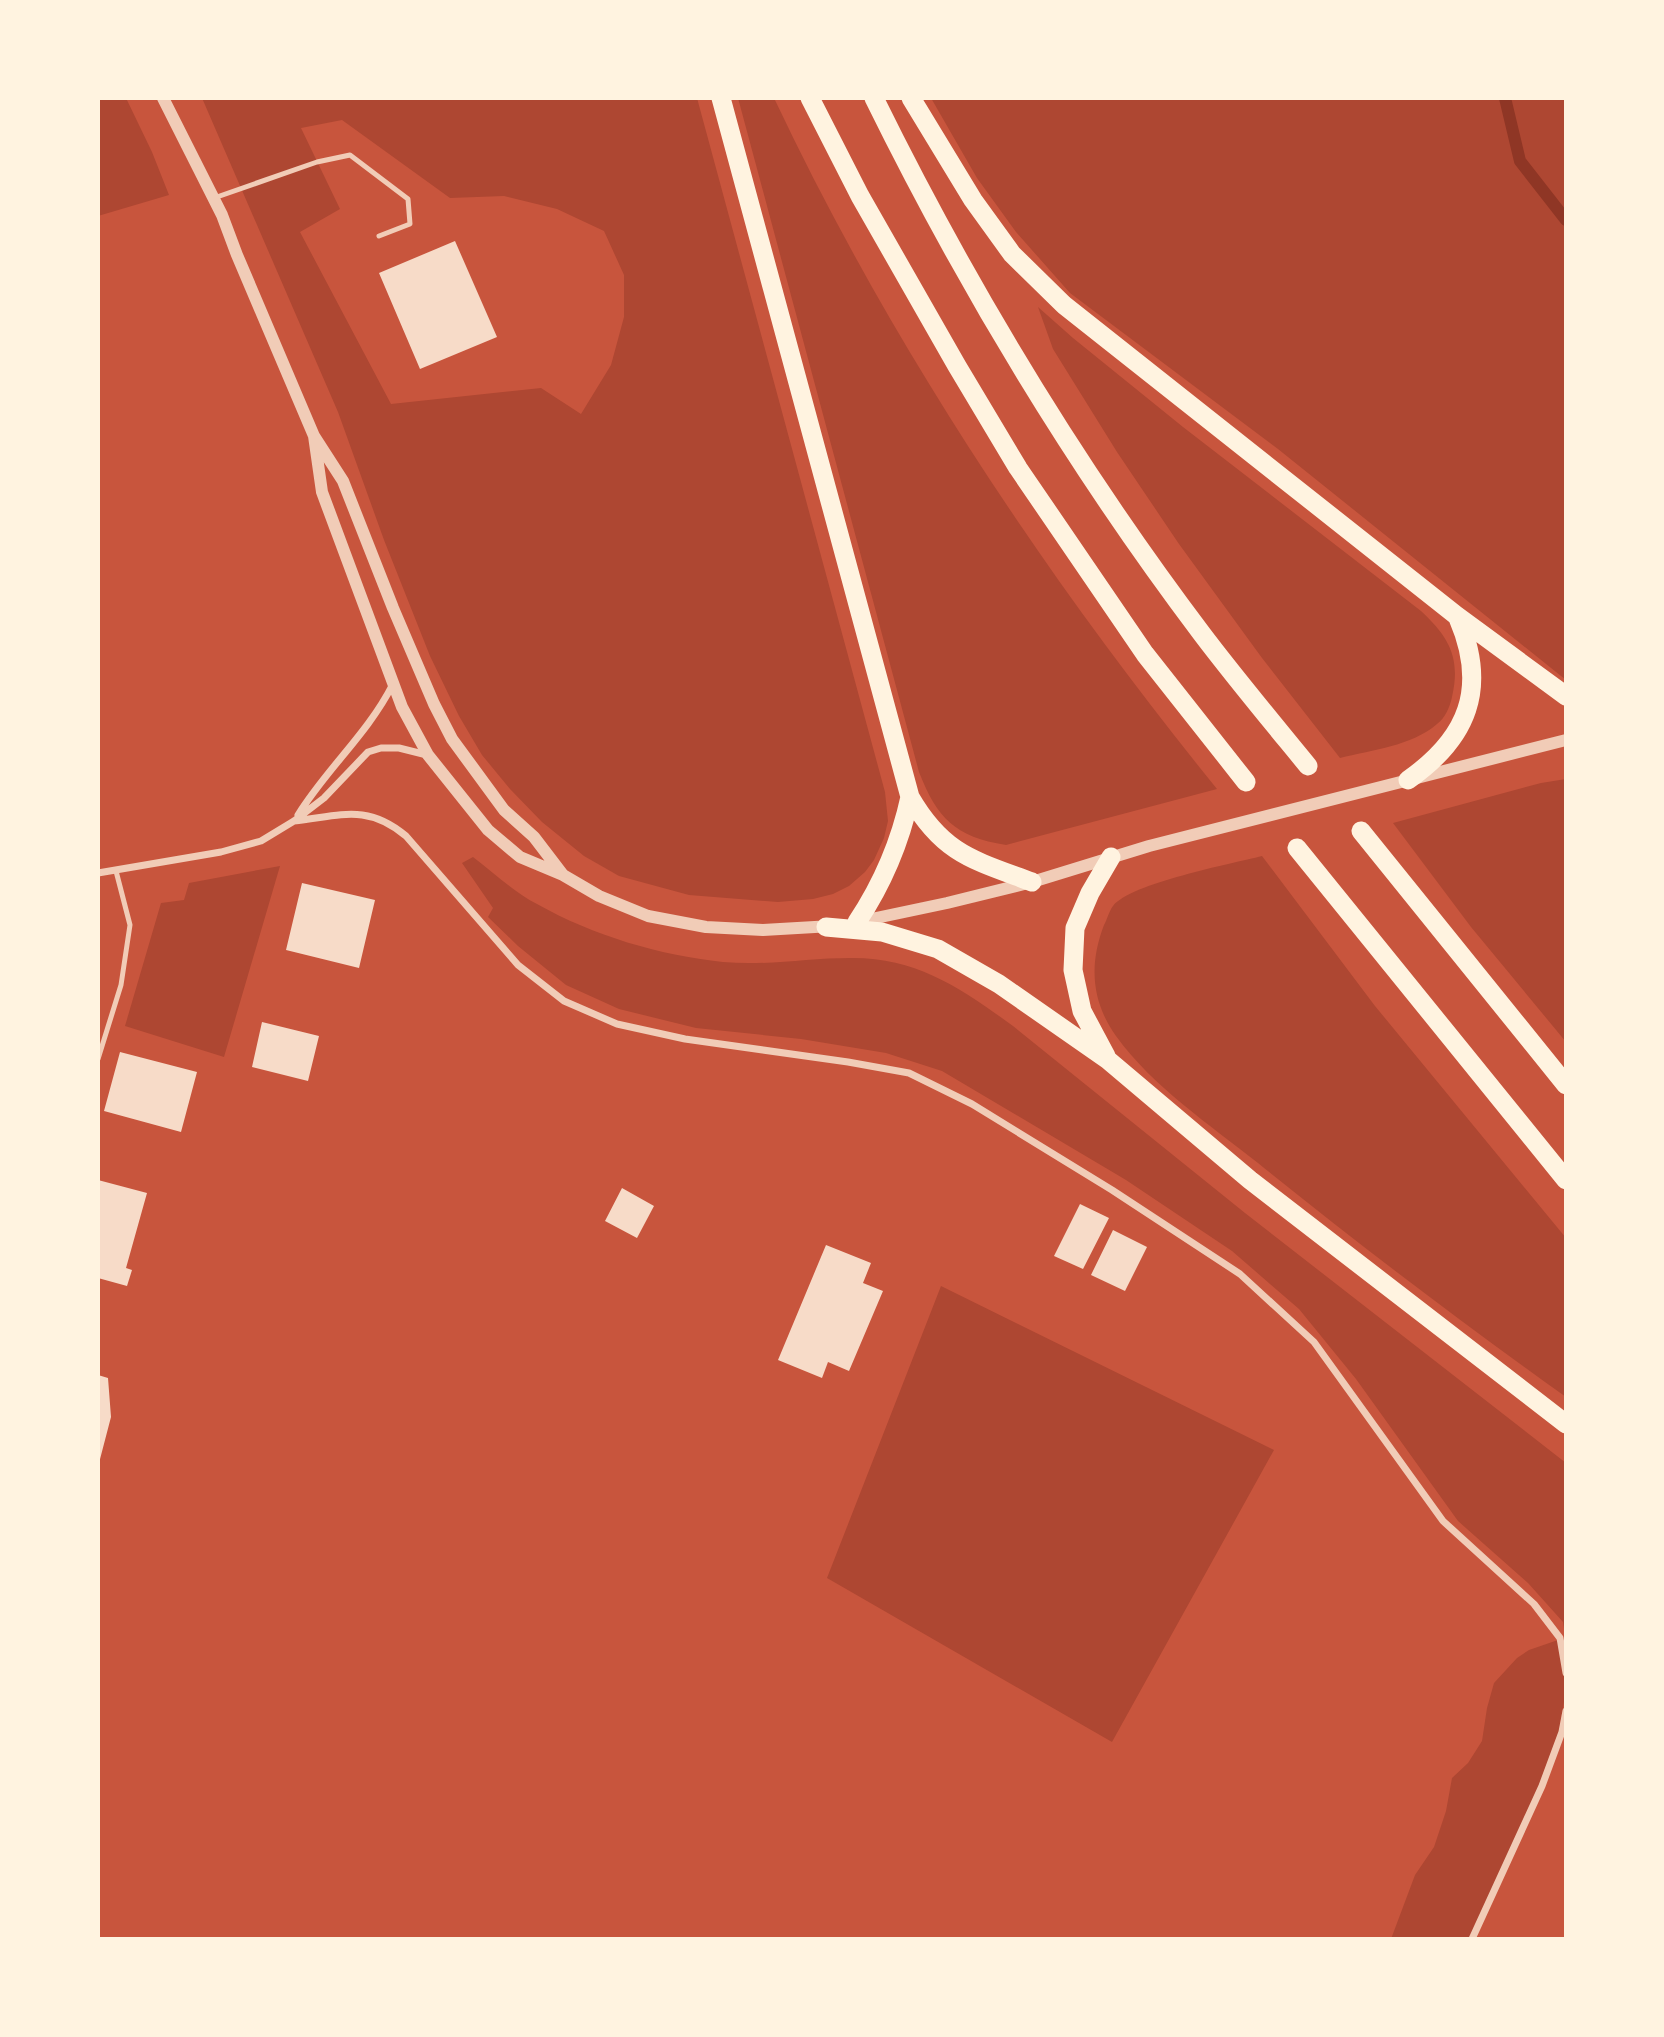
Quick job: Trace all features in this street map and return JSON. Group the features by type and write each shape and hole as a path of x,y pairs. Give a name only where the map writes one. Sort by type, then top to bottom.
{"highway":[{"path":"721,98 910,797 922,819 956,851 1032,882"},
{"path":"810,98 860,196 1018,468 1145,654 1245,782"},
{"path":"874,98 958,259 1084,464 1202,633 1308,766"},
{"path":"911,98 973,200 1012,254 1065,305 1457,616 1566,695"},
{"path":"1408,780 1431,764 1450,744 1463,721 1471,694 1472,667 1468,641 1457,616"},
{"path":"857,922 877,890 895,850 910,797"},
{"path":"1361,831 1566,1084"},
{"path":"1297,848 1566,1180"},
{"path":"1108,1060 1082,1011 1073,970 1075,928 1090,893 1111,858"},
{"path":"826,927 882,932 938,949 999,984 1108,1060 1250,1180 1566,1424"}],"street":[{"path":"163,98 214,198 314,436 343,481 398,620 452,739 504,810 534,837 563,875"},
{"path":"314,436 322,492 402,707 428,755 488,830 520,857 563,875 618,905 671,921 706,927 763,930 826,927 857,922 1032,882 1149,846 1566,740"},
{"path":"294,821 315,787 367,729 393,684"},
{"path":"98,873 242,847 261,841 324,798 368,752 381,748 399,748 428,755"},
{"path":"294,821 358,813 388,822 406,836 518,965 564,1001 617,1024 685,1039 909,1073 972,1104 1112,1190 1240,1274 1314,1342 1443,1521 1534,1604 1560,1638 1566,1673"},
{"path":"1472,1939 1542,1786 1562,1732 1566,1711"}],"lane":[{"path":"214,198 317,162 350,155 408,199 410,224 379,236"},
{"path":"98,1059 121,985 130,925 116,871"}],"shaded area":[{"path":"98,98 126,98 169,195 98,216"},
{"path":"202,98 697,98 885,792 888,821 884,838 865,872 849,886 813,899 778,902 689,895 619,876 584,856 542,822 482,755 459,716 430,656 384,540 338,412","holes":["342,120 450,198 504,196 557,209 604,231 624,275 624,317 611,365 581,414 541,388 391,404 300,232 340,209 301,128"]},
{"path":"738,98 774,98 819,190 868,280 975,457 1092,627 1217,789 1006,845 973,837 961,831 950,823 933,802 919,772"},
{"path":"931,98 1566,98 1566,680 1278,449 1070,293 1016,232 977,178"},
{"path":"1038,307 1183,427 1431,621 1450,649 1455,671 1451,701 1440,722 1403,742 1340,758 1262,658 1179,544 1117,452 1053,349"},
{"path":"1566,779 1566,1042 1471,927 1393,823 1541,783"},
{"path":"1262,856 1375,1006 1566,1238 1566,1397 1410,1282 1182,1104 1147,1072 1108,1023 1097,996 1095,968 1099,940 1113,906 1123,898 1160,882"},
{"path":"473,857 537,904 581,926 627,942 723,962 850,958 897,963 918,969 957,988 994,1012 1245,1213 1566,1463 1566,1642 1563,1622 1528,1583 1458,1521 1356,1379 1299,1309 1232,1251 1126,1180 942,1071 886,1053 801,1039 696,1028 619,1009 566,985 518,946 488,917 493,908 462,863"},
{"path":"280,866 224,1057 125,1026 161,903 184,900 189,883"},
{"path":"941,1286 1274,1450 1112,1742 827,1578"},
{"path":"1558,1640 1566,1690 1559,1731 1539,1785 1469,1939 1391,1939 1415,1875 1434,1847 1446,1811 1452,1778 1468,1763 1482,1741 1494,1683 1517,1658 1529,1650"}],"building":[{"path":"455,241 497,337 420,369 379,273"},
{"path":"302,883 375,900 359,968 286,950"},
{"path":"262,1022 319,1036 308,1081 252,1067"},
{"path":"120,1052 197,1072 181,1132 104,1111"},
{"path":"98,1180 147,1193 126,1268 132,1270 127,1286 98,1278"},
{"path":"622,1188 654,1206 637,1238 605,1221"},
{"path":"1080,1204 1109,1218 1083,1269 1054,1256"},
{"path":"1113,1230 1147,1247 1125,1291 1091,1275"},
{"path":"826,1245 871,1263 863,1283 883,1291 849,1371 828,1362 822,1378 778,1360"},
{"path":"98,1375 108,1378 111,1417 99,1463"}],"waterway":[{"path":"1505,98 1520,161 1566,220"}]}
